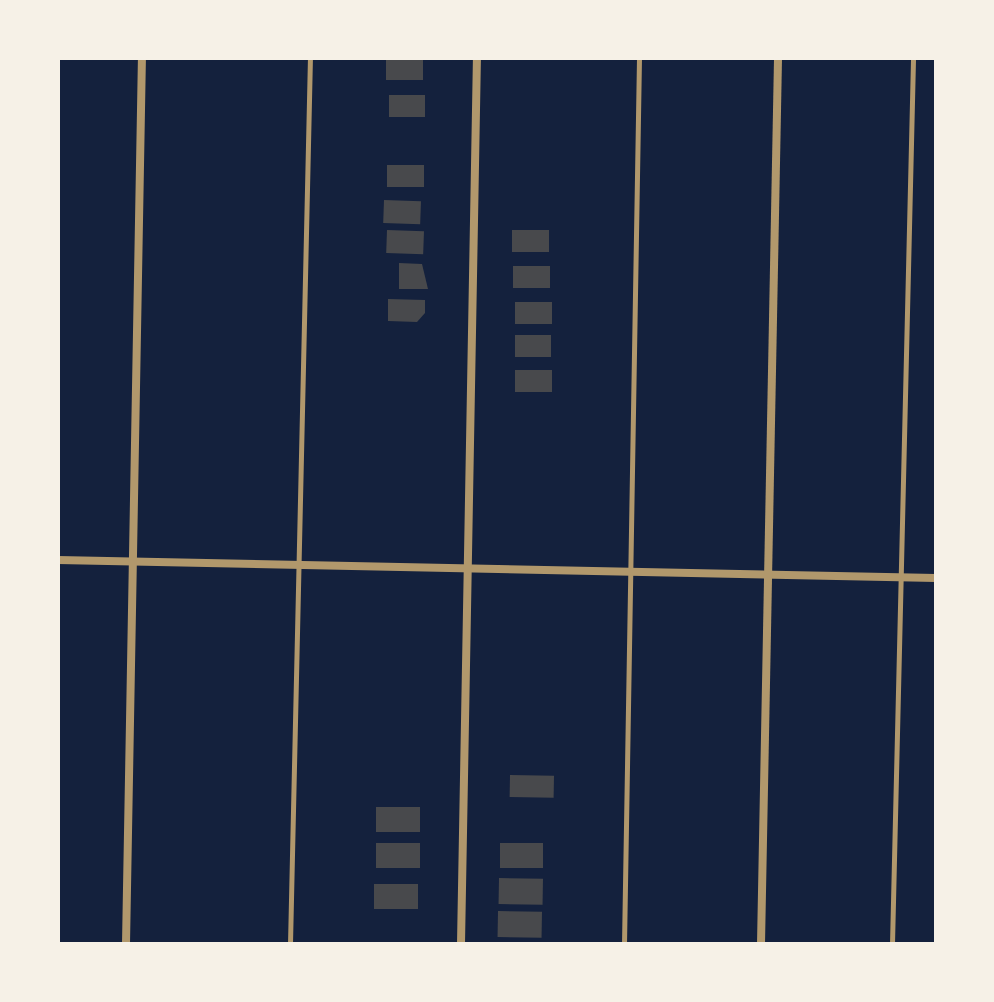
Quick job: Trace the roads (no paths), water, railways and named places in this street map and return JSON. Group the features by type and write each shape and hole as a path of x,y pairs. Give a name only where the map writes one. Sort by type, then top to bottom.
{"street":[{"path":"126,944 142,58"},
{"path":"461,944 477,58"},
{"path":"761,944 778,58"},
{"path":"58,560 469,564 628,574 936,578"}],"lane":[{"path":"290,944 310,58"},
{"path":"624,944 639,58"},
{"path":"892,944 913,58"}]}
